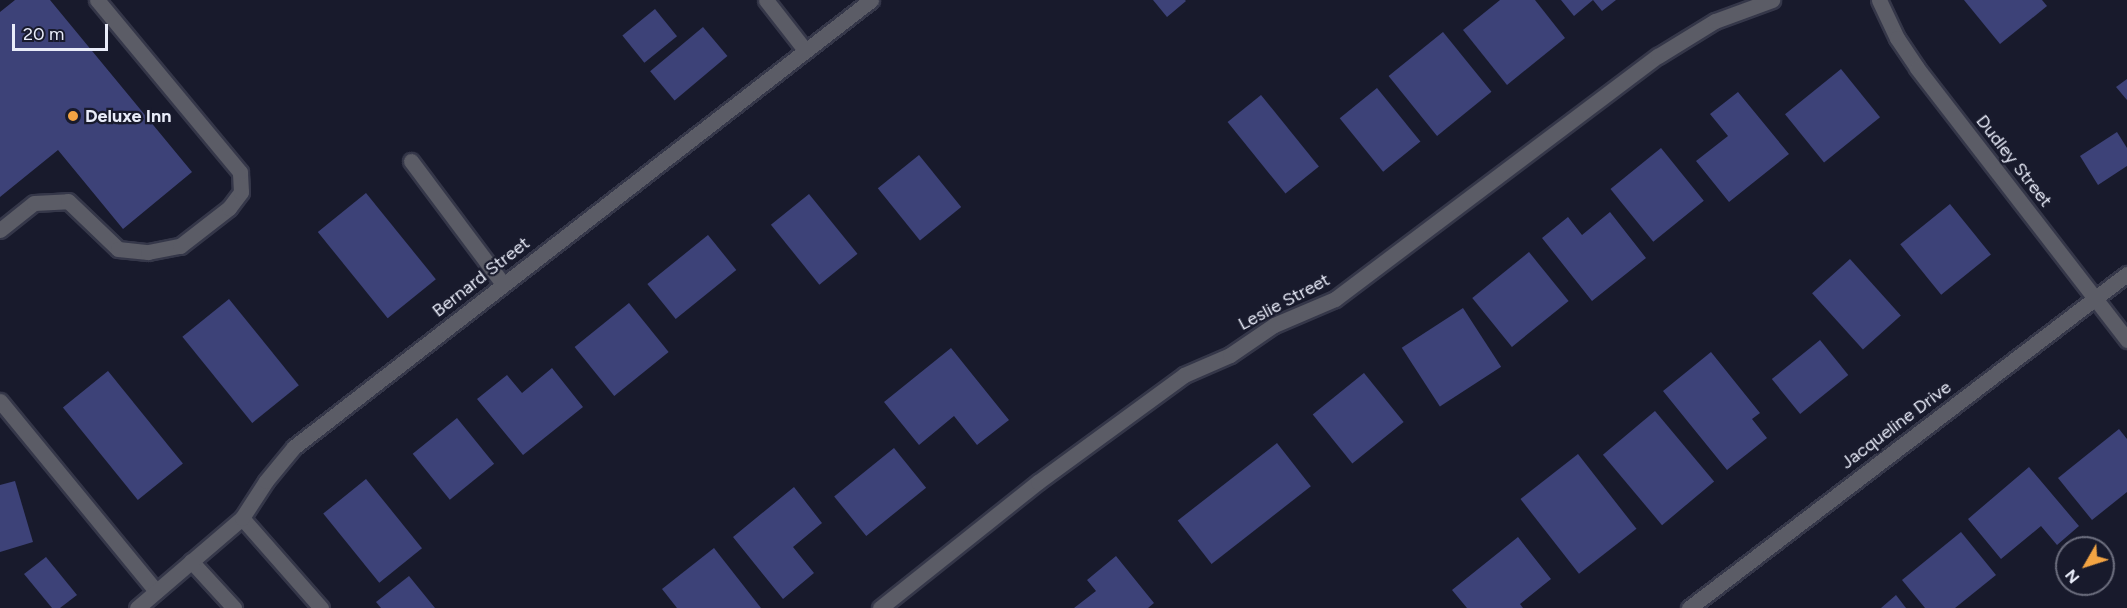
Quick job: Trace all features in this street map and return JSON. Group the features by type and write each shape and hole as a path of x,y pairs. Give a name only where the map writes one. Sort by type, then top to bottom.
{"street":[{"path":"0,230 34,203 69,201 118,249 148,252 180,246 229,208 241,192 240,172 98,0"},
{"path":"766,0 805,50"},
{"name":"Bernard Street","path":"137,608 242,518 266,481 294,447 871,0"},
{"name":"Leslie Street","path":"880,608 1038,482 1184,375 1230,355 1274,325 1335,299 1658,56 1715,21 1772,0"},
{"name":"Dudley Street","path":"1879,0 1898,38 1917,68 2127,340"},
{"path":"411,161 503,285"},
{"name":"Jacqueline Drive","path":"1689,608 2127,274"},
{"path":"0,401 156,591"},
{"path":"242,518 321,608"},
{"path":"191,561 234,608"}],"building":[{"name":"Deluxe Inn","path":"15,0 50,0 192,172 123,229 58,150 0,197 0,12"},
{"path":"1153,0 1185,0 1186,1 1167,17"},
{"path":"1500,0 1535,0 1565,38 1507,85 1463,30"},
{"path":"1561,0 1593,0 1574,16"},
{"path":"1593,0 1616,0 1602,11"},
{"path":"1964,0 2042,0 2047,6 2000,44"},
{"path":"655,9 677,36 644,63 622,35"},
{"path":"703,27 727,56 675,100 650,71"},
{"path":"1443,32 1491,92 1437,136 1389,76"},
{"path":"1841,69 1880,117 1824,162 1785,114"},
{"path":"2127,79 2127,100 2116,87"},
{"path":"1377,88 1420,142 1383,172 1340,118"},
{"path":"1738,92 1789,154 1729,202 1696,161 1728,136 1710,114"},
{"path":"1261,95 1319,166 1285,194 1228,122"},
{"path":"2117,132 2127,148 2127,166 2098,185 2080,156"},
{"path":"1661,148 1704,201 1653,242 1610,189"},
{"path":"919,155 961,207 920,240 878,188"},
{"path":"366,193 436,279 388,318 318,232"},
{"path":"809,194 857,254 819,285 771,225"},
{"path":"1950,204 1991,255 1941,295 1900,244"},
{"path":"1610,212 1646,258 1592,301 1542,238 1568,217 1582,235"},
{"path":"708,235 736,270 676,319 647,284"},
{"path":"1529,252 1569,301 1512,347 1472,298"},
{"path":"1850,259 1901,315 1863,350 1812,293"},
{"path":"229,299 299,385 252,423 182,337"},
{"path":"629,303 669,352 614,396 575,347"},
{"path":"1463,308 1501,367 1440,406 1402,348"},
{"path":"1820,340 1848,375 1800,414 1772,379"},
{"path":"951,348 1009,420 977,445 954,416 919,445 884,402"},
{"path":"1711,352 1760,413 1752,419 1767,438 1727,470 1663,391"},
{"path":"552,368 583,407 523,455 477,399 507,375 522,393"},
{"path":"108,371 183,463 138,500 63,408"},
{"path":"1364,373 1404,422 1352,463 1313,415"},
{"path":"1655,411 1714,481 1662,525 1603,455"},
{"path":"457,418 494,464 450,500 413,454"},
{"path":"2119,429 2127,439 2127,492 2092,520 2058,478"},
{"path":"1277,443 1311,486 1212,564 1178,521"},
{"path":"894,448 926,488 866,536 834,496"},
{"path":"1578,454 1636,529 1579,574 1520,499"},
{"path":"2029,467 2079,526 2067,536 2055,536 2055,543 2041,526 2001,559 1968,519"},
{"path":"366,479 422,548 379,583 323,514"},
{"path":"15,481 33,542 0,552 0,485"},
{"path":"794,487 822,523 793,547 814,573 783,599 733,537"},
{"path":"1961,532 1996,575 1955,608 1925,608 1902,580"},
{"path":"1518,537 1551,579 1520,604 1523,608 1467,608 1452,590"},
{"path":"714,548 761,608 677,608 662,589"},
{"path":"1116,556 1154,603 1148,608 1074,608 1096,591 1087,580"},
{"path":"46,557 77,595 60,608 52,608 24,574"},
{"path":"409,576 435,608 381,608 376,602"},
{"path":"1896,595 1906,608 1881,608"}],"place":[{"name":"Deluxe Inn","path":"73,116"}]}
